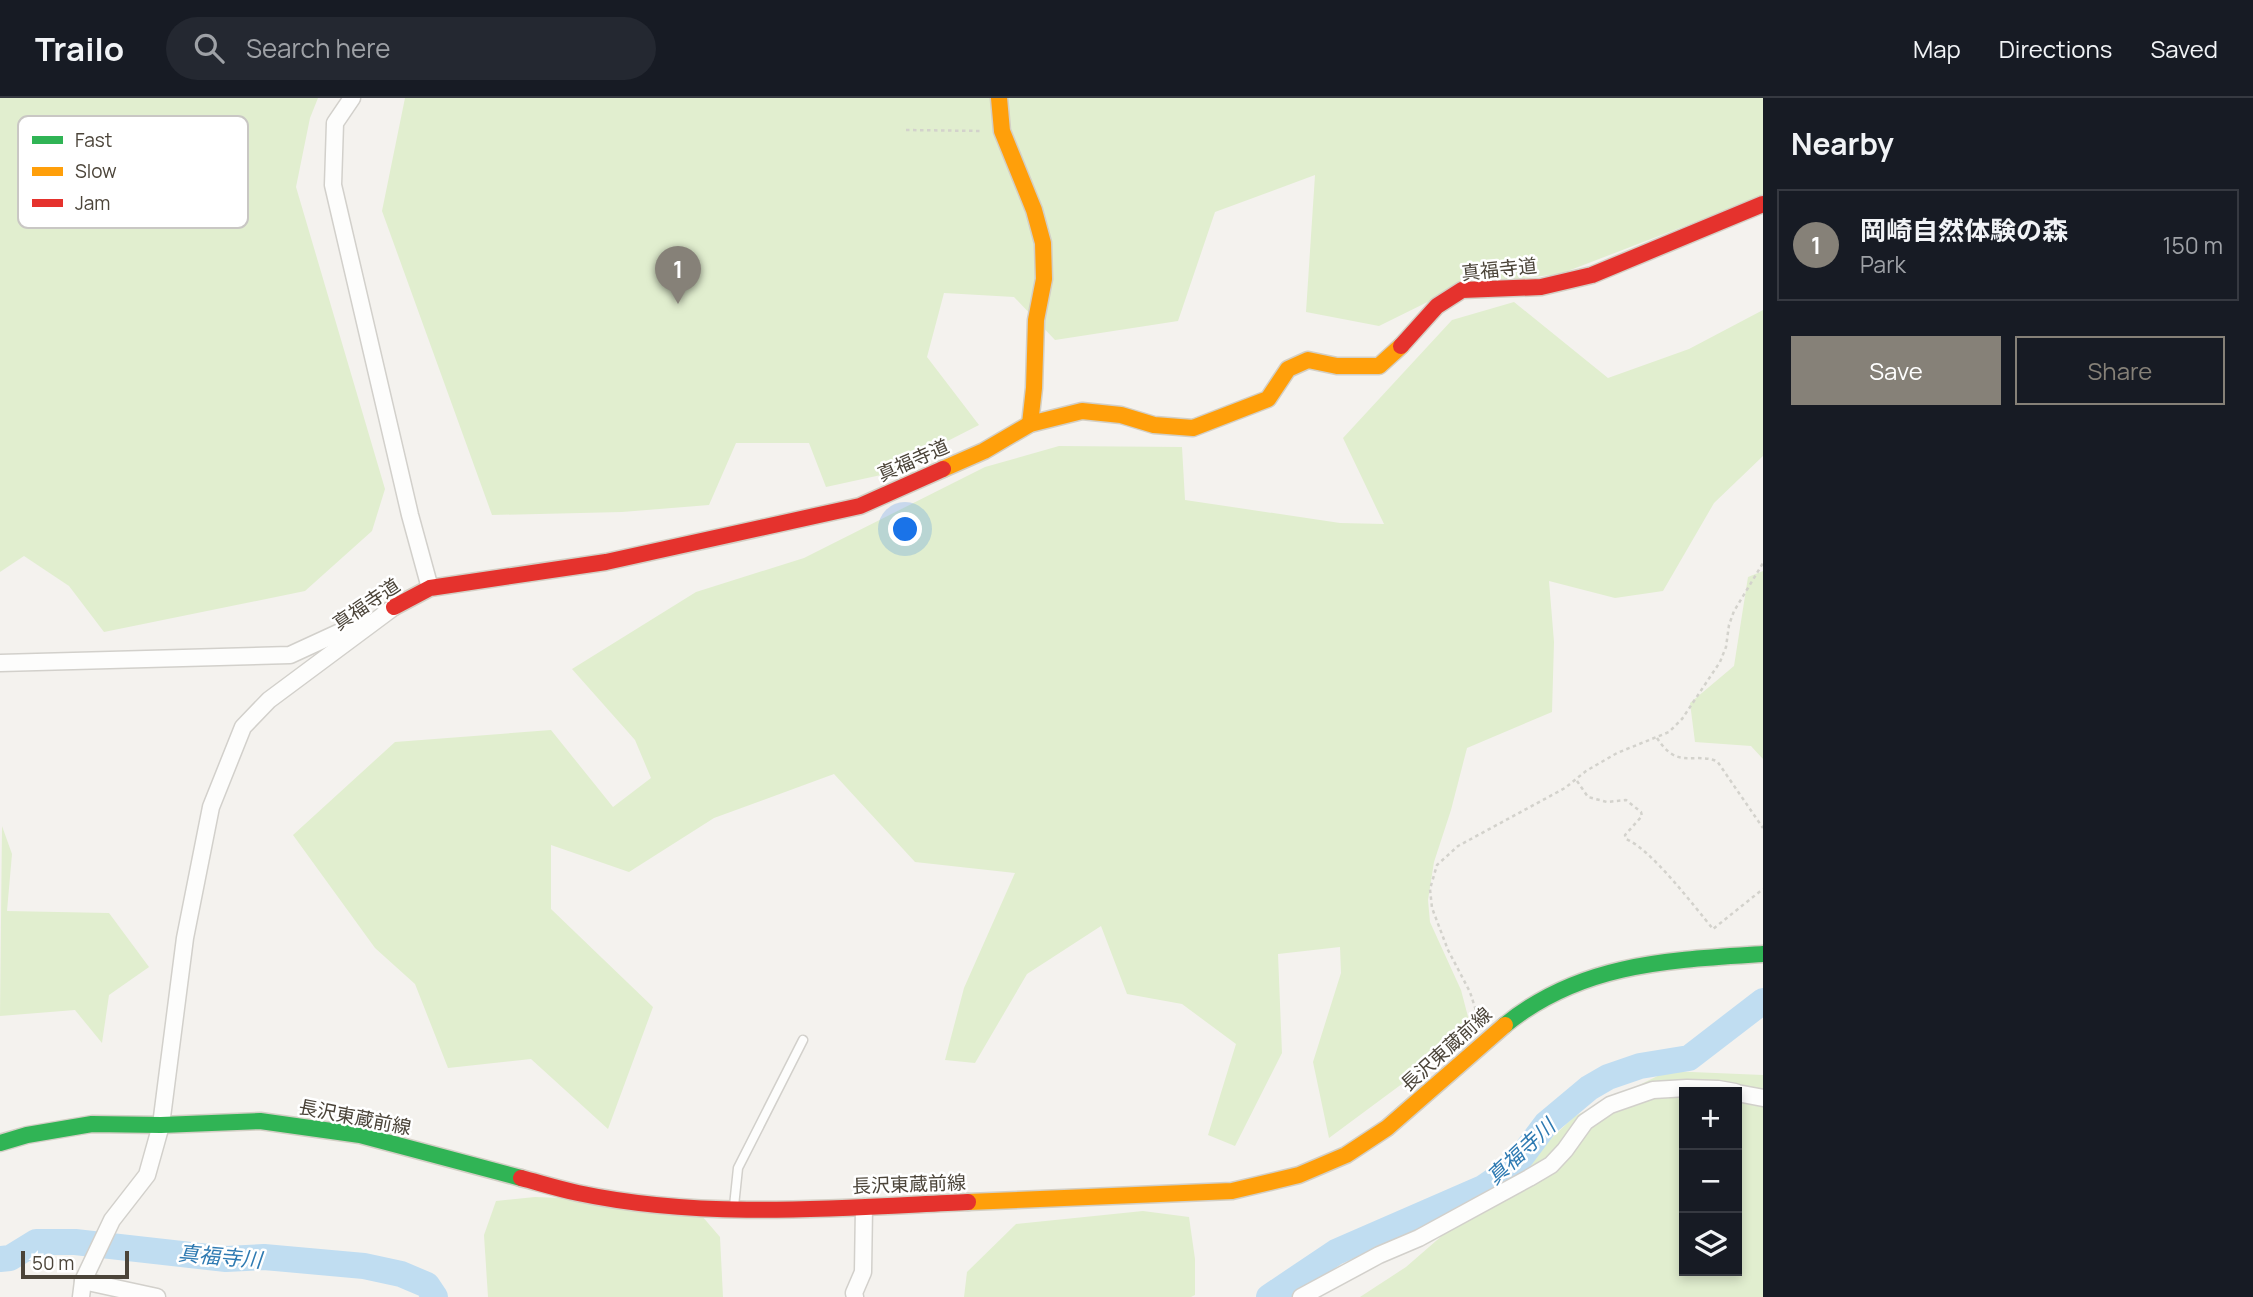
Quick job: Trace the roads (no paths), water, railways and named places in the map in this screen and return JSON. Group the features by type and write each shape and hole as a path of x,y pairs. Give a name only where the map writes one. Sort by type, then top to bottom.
{"main road":[{"path":"999,98 1002,131 1034,210 1043,243 1044,279 1036,320 1030,424"},
{"name":"真福寺道","path":"394,607 430,588 606,562 860,506 984,451 1030,424 1082,411 1121,415 1154,425 1193,428 1268,399 1288,369 1308,360 1337,366 1379,366 1410,338 1437,306 1462,290 1541,287 1592,275 1763,204"},
{"name":"長沢東蔵前線","path":"0,1143 92,1124 161,1125 260,1121 360,1135 579,1193 656,1204 734,1209 864,1207 1195,1194 1256,1187 1319,1167 1363,1145 1407,1111 1522,1011 1549,994 1600,974 1653,962 1763,954"}],"street":[{"path":"352,98 335,122 333,185 410,514 430,588"},
{"path":"0,663 290,655 394,607"},
{"name":"真福寺道","path":"84,1284 111,1220 147,1175 161,1125 185,938 211,807 243,727 269,700 394,607"},
{"path":"1301,1297 1379,1255 1419,1238 1529,1178 1558,1157 1585,1122 1610,1105 1653,1090 1679,1088"},
{"path":"1742,1093 1763,1098"},
{"path":"855,1297 853,1293 863,1272 864,1207"},
{"path":"84,1284 157,1297"}],"lane":[{"path":"734,1209 737,1168 803,1040"}],"waterway":[{"name":"真福寺川","path":"1269,1297 1336,1252 1483,1188 1502,1175 1522,1156 1546,1124 1589,1088 1608,1077 1640,1066 1689,1058 1763,1001"},
{"name":"真福寺川","path":"0,1259 10,1258 36,1242 75,1242 226,1259 264,1257 364,1266 401,1274 427,1285 435,1297"}],"place":[{"name":"岡崎自然体験の森","path":"678,304"}]}
